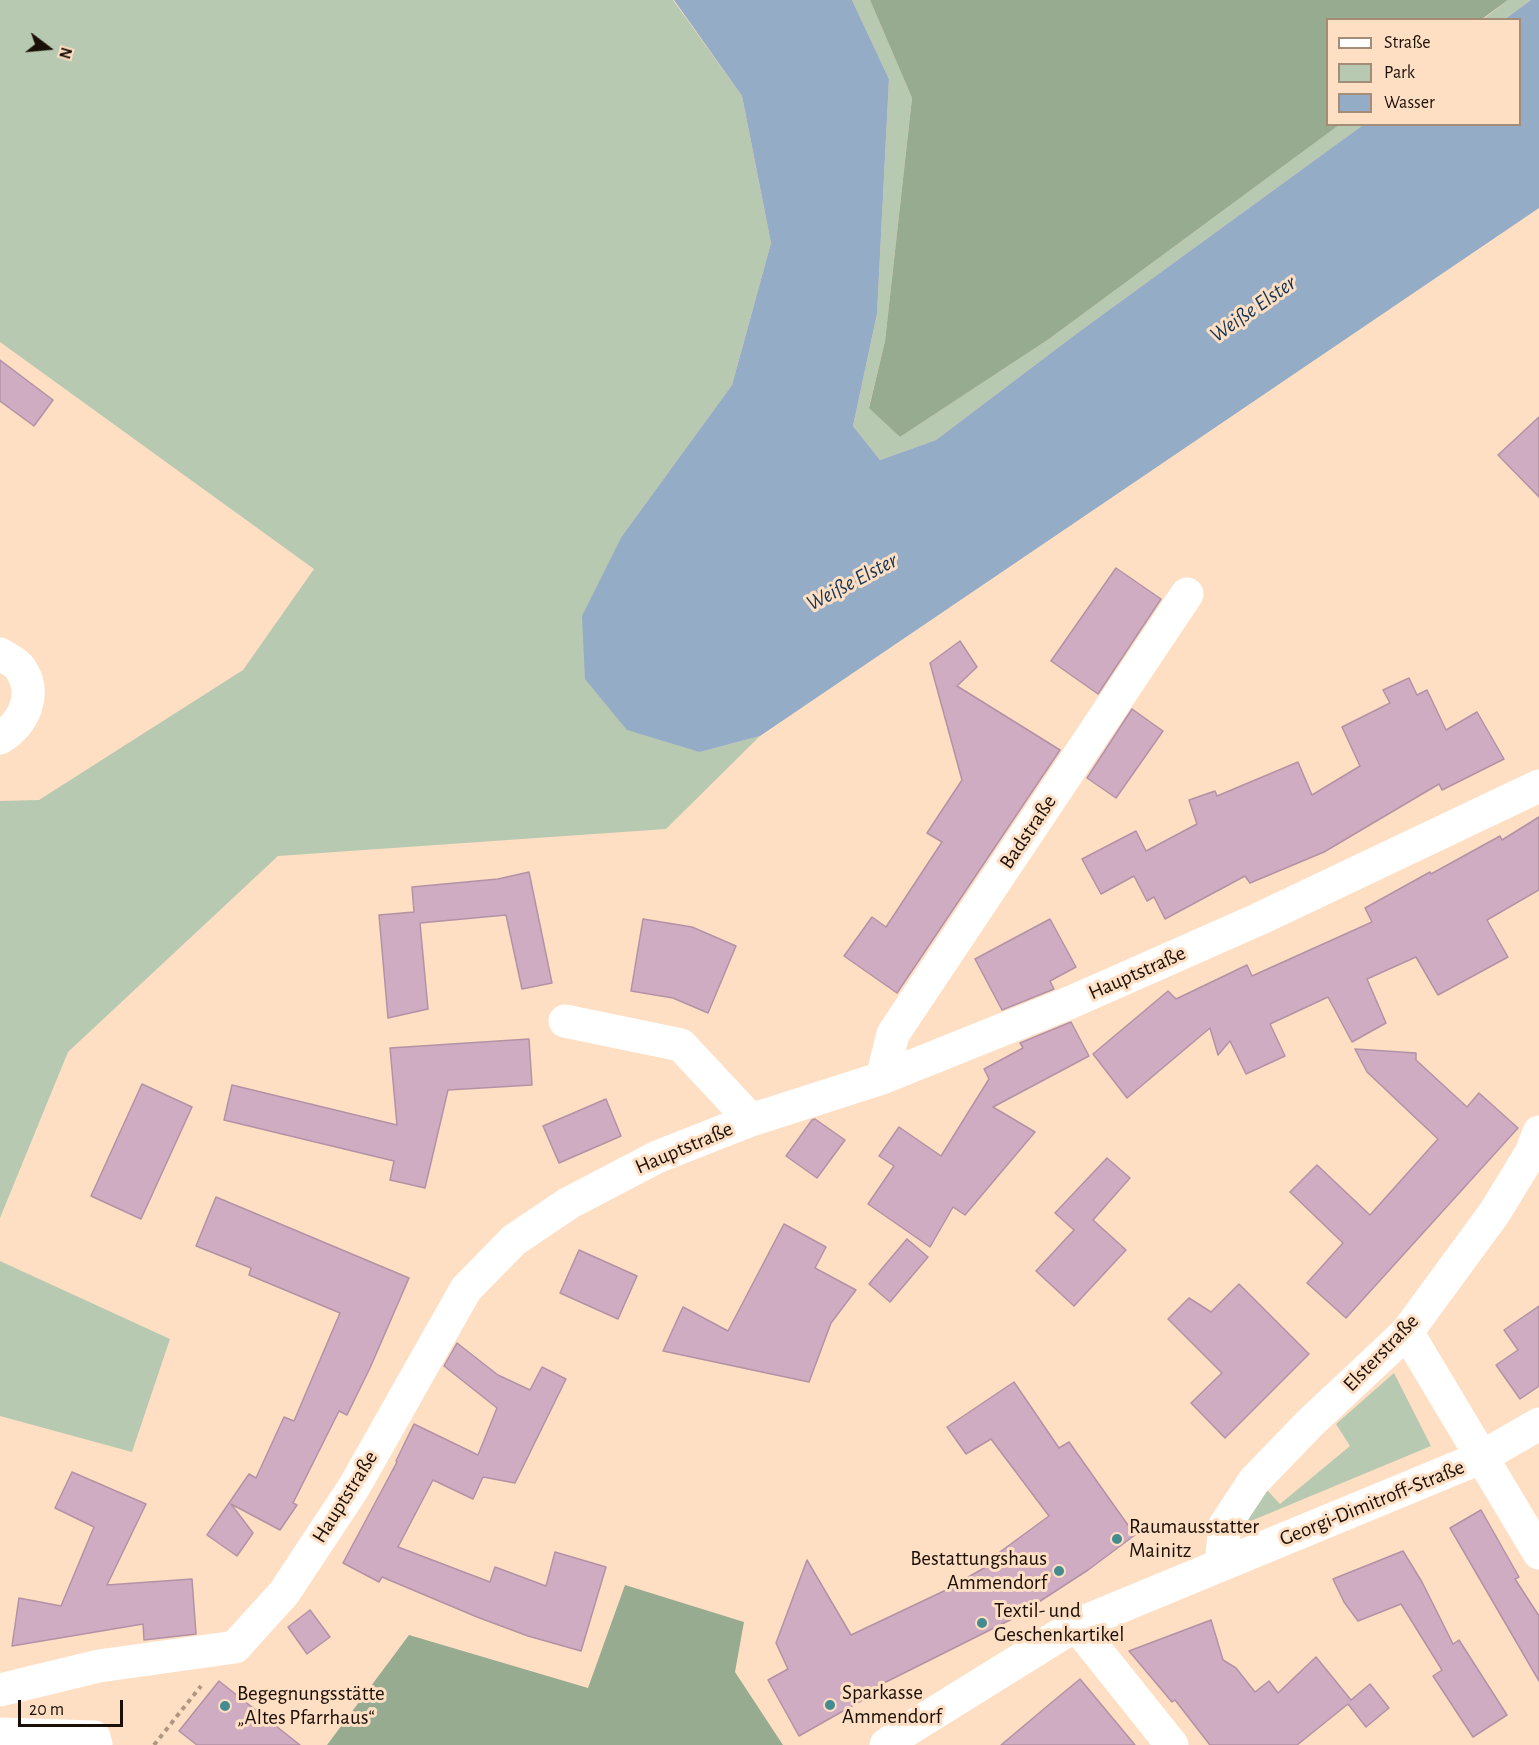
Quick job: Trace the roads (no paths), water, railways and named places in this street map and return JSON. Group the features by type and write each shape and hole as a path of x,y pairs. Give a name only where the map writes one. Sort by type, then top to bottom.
{"street":[{"name":"Badstraße","path":"882,1078 893,1034 1187,594"},
{"path":"0,654 19,667 29,690 24,716 11,731 0,738"},
{"name":"Hauptstraße","path":"0,1690 99,1666 235,1647 284,1593 354,1486 466,1289 514,1240 569,1203 657,1157 751,1120 882,1078 1070,1003 1259,919 1539,786"},
{"path":"565,1021 681,1045 751,1120"},
{"name":"Elsterstraße","path":"1221,1565 1225,1525 1254,1481 1310,1423 1407,1332 1495,1212 1531,1153 1539,1132"},
{"path":"1407,1332 1480,1458 1539,1552"},
{"name":"Georgi-Dimitroff-Straße","path":"886,1745 1076,1625 1480,1458 1539,1424"},
{"path":"1076,1625 1172,1745"},
{"path":"0,1734 94,1737 96,1745"}],"water":[{"name":"Weiße Elster","path":"674,0 852,0 889,79 877,314 853,426 880,460 936,440 1076,334 1362,126 1521,126 1521,18 1506,18 1531,0 1539,0 1539,208 760,736 700,752 627,730 585,679 582,616 622,536 732,385 771,243 742,96"}],"place":[{"name":"Raumausstatter Mainitz","path":"1117,1539"},
{"name":"Bestattungshaus Ammendorf","path":"1059,1571"},
{"name":"Textil- und Geschenkartikel","path":"982,1623"},
{"name":"Sparkasse Ammendorf","path":"830,1705"},
{"name":"Begegnungsstätte „Altes Pfarrhaus“","path":"225,1706"}]}
